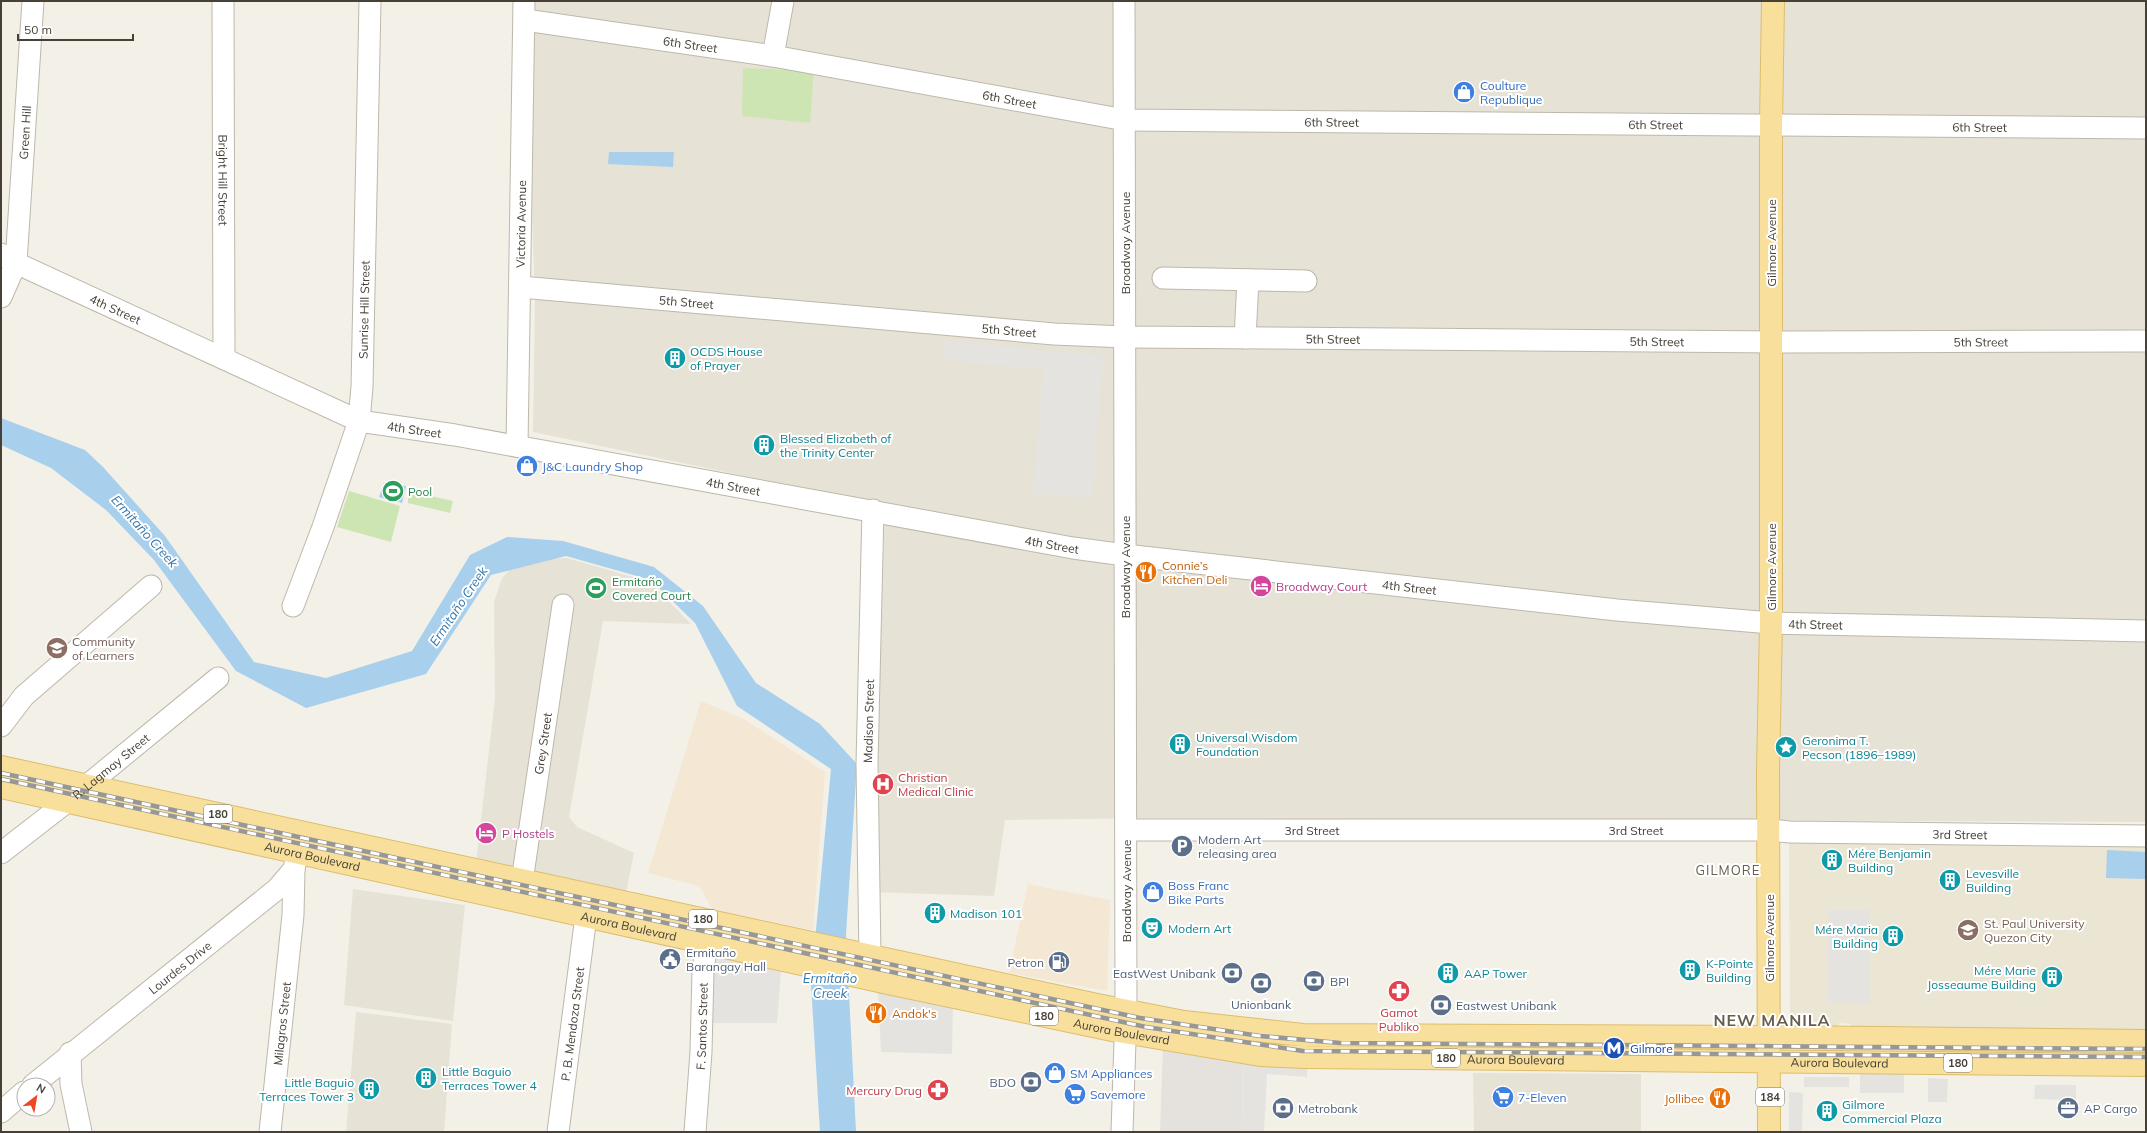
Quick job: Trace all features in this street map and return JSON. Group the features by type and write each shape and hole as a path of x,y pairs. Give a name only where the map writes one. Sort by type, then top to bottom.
{"main road":[{"name":"Gilmore Avenue","path":"1769,1132 1768,830 1772,623 1771,125 1773,1"},
{"name":"Aurora Boulevard","path":"1,767 88,784 298,851"},
{"name":"Aurora Boulevard","path":"1,787 298,851 434,872 522,881 708,931 810,965 850,974 1126,1022 1240,1029 1303,1035 2146,1041"},
{"name":"Aurora Boulevard","path":"434,872 586,916 813,944 1126,1022 1230,1050 1282,1057 2146,1065"}],"street":[{"name":"Green Hill","path":"8,259 33,1"},
{"name":"Bright Hill Street","path":"223,1 224,358"},
{"name":"Sunrise Hill Street","path":"292,606 323,528 359,421 362,379 370,1"},
{"path":"773,56 783,1"},
{"name":"Broadway Avenue","path":"1122,1132 1126,1022 1124,1"},
{"name":"6th Street","path":"525,11 1125,120 2146,128"},
{"name":"Victoria Avenue","path":"518,446 525,11"},
{"path":"1,297 8,259"},
{"name":"4th Street","path":"8,259 359,421 518,446 873,510 1073,548 1617,610 1772,623 2146,631"},
{"path":"1163,278 1306,281"},
{"path":"1245,338 1248,280"},
{"name":"5th Street","path":"521,287 1054,334 1125,337 1771,342 2146,341"},
{"name":"Madison Street","path":"862,955 873,510"},
{"path":"1,726 29,691 152,586"},
{"name":"Grey Street","path":"522,881 563,605"},
{"name":"R. Lagmay Street","path":"1,853 68,801 218,678"},
{"name":"3rd Street","path":"1126,830 1768,830 1790,832 2146,836"},
{"name":"Lourdes Drive","path":"42,1077 70,1053 277,889 298,851"},
{"name":"Milagros Street","path":"270,1132 293,915 298,851"},
{"path":"277,889 284,896 293,915"},
{"name":"P. B. Mendoza Street","path":"558,1132 586,916"},
{"name":"F. Santos Street","path":"695,1132 708,931"},
{"path":"70,1053 71,1084 81,1132"},
{"path":"1,1112 16,1099"}],"shaded area":[{"path":"525,1 2146,1 2146,822 1161,818 1005,820 994,896 873,892 885,505 533,432 535,299"},
{"path":"943,341 1103,356 1092,498 1033,493 1044,369 941,360"},
{"path":"567,558 650,582 691,624 603,621 569,817 577,827 634,853 626,893 476,863 495,699 494,602 502,578 519,561"},
{"path":"701,701 742,718 825,772 813,930 713,910 699,886 648,873"},
{"name":"St. Paul University Quezon City","path":"1789,842 2146,847 2146,1031 1851,1031 1851,1024 1839,1023 1837,1028 1798,1026 1790,1014"},
{"path":"1028,884 1110,900 1107,991 1009,973"},
{"path":"353,889 465,905 453,1021 344,1005"},
{"path":"1828,910 1869,910 1870,1003 1828,1002"},
{"path":"708,954 781,972 777,1023 704,1023"},
{"path":"878,991 953,1003 952,1054 881,1052"},
{"path":"356,1012 452,1024 444,1132 346,1132"},
{"path":"1163,1044 1242,1057 1243,1132 1160,1132"},
{"path":"1242,1057 1308,1063 1307,1077 1267,1074 1264,1132 1243,1132"},
{"path":"1473,1073 1641,1074 1641,1132 1474,1132"},
{"path":"1860,1074 1904,1074 1904,1093 1860,1093"},
{"path":"1804,1077 1849,1077 1849,1087 1804,1087"},
{"path":"1928,1078 1948,1079 1947,1102 1928,1102"},
{"path":"2035,1085 2076,1085 2076,1100 2034,1099"},
{"path":"1789,1092 1803,1093 1802,1132 1789,1132"}],"green space":[{"path":"743,68 814,71 810,123 742,116"},
{"path":"349,491 400,506 391,542 337,527"},
{"path":"408,491 453,501 450,513 408,503"}],"water":[{"path":"609,152 674,152 673,167 608,164"},
{"name":"Ermitaño Creek","path":"1,418 85,450 103,467 165,536 254,662 326,678 412,651 470,555 507,537 563,541 654,567 703,606 756,683 820,724 857,764 846,934 856,1132 820,1132 811,984 831,769 737,706 695,623 651,580 566,556 491,575 426,674 306,708 236,671 154,560 106,510 51,468 1,445"},
{"name":"Pool","path":"384,483 406,486 402,503 379,497"},
{"path":"2107,850 2146,852 2146,879 2106,878"}],"railway":[{"path":"1,773 1140,1018 1260,1036 1340,1043 2146,1049"},
{"path":"1,779 1146,1027 1303,1051 2146,1057"}],"place":[{"name":"Coulture Republique","path":"1464,92"},
{"name":"OCDS House of Prayer","path":"675,358"},
{"name":"Blessed Elizabeth of the Trinity Center","path":"764,445"},
{"name":"J&C Laundry Shop","path":"527,466"},
{"name":"Pool","path":"393,491"},
{"name":"Connie’s Kitchen Deli","path":"1146,572"},
{"name":"Broadway Court","path":"1261,586"},
{"name":"Ermitaño Covered Court","path":"596,588"},
{"name":"Community of Learners","path":"57,648"},
{"name":"Universal Wisdom Foundation","path":"1180,744"},
{"name":"Geronima T. Pecson (1896–1989)","path":"1786,747"},
{"name":"Christian Medical Clinic","path":"883,784"},
{"name":"P Hostels","path":"486,833"},
{"name":"Modern Art releasing area","path":"1182,846"},
{"name":"Mére Benjamin Building","path":"1832,860"},
{"name":"Levesville Building","path":"1950,880"},
{"name":"Boss Franc Bike Parts","path":"1153,892"},
{"name":"Madison 101","path":"935,913"},
{"name":"Modern Art","path":"1152,928"},
{"name":"St. Paul University Quezon City","path":"1968,930"},
{"name":"Mére Maria Building","path":"1893,936"},
{"name":"Ermitaño Barangay Hall","path":"670,959"},
{"name":"Petron","path":"1059,962"},
{"name":"K-Pointe Building","path":"1690,970"},
{"name":"EastWest Unibank","path":"1232,973"},
{"name":"AAP Tower","path":"1448,973"},
{"name":"Mére Marie Josseaume Building","path":"2052,977"},
{"name":"BPI","path":"1314,981"},
{"name":"Unionbank","path":"1261,983"},
{"name":"Gamot Publiko","path":"1399,991"},
{"name":"Eastwest Unibank","path":"1441,1005"},
{"name":"Andok's","path":"876,1013"},
{"name":"Gilmore","path":"1614,1048"},
{"name":"SM Appliances","path":"1055,1073"},
{"name":"Little Baguio Terraces Tower 4","path":"426,1078"},
{"name":"BDO","path":"1031,1082"},
{"name":"Little Baguio Terraces Tower 3","path":"369,1089"},
{"name":"Mercury Drug","path":"938,1090"},
{"name":"Savemore","path":"1075,1094"},
{"name":"7-Eleven","path":"1503,1097"},
{"name":"Jollibee","path":"1720,1098"},
{"name":"Metrobank","path":"1283,1108"},
{"name":"AP Cargo","path":"2068,1108"},
{"name":"Gilmore Commercial Plaza","path":"1827,1111"}],"district":[{"name":"GILMORE","path":"1728,870"},
{"name":"NEW MANILA","path":"1772,1020"}]}
